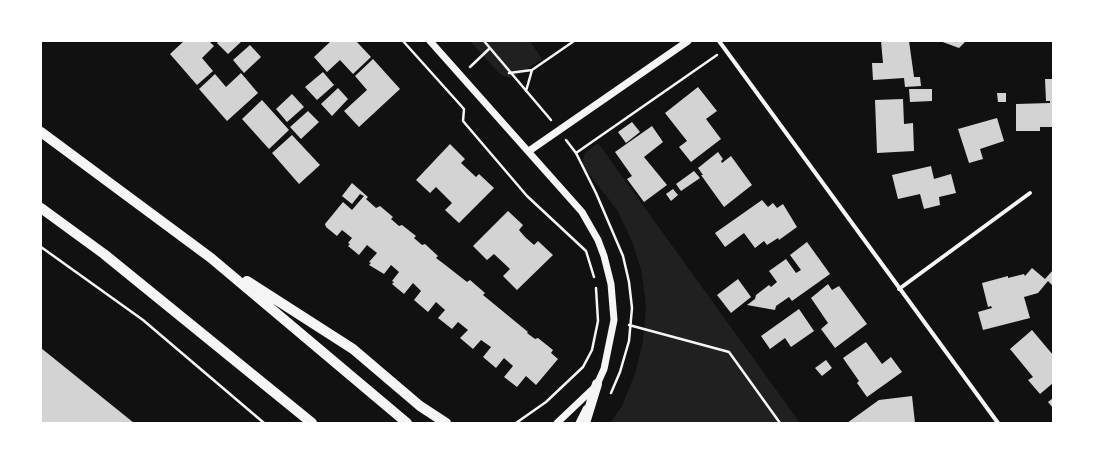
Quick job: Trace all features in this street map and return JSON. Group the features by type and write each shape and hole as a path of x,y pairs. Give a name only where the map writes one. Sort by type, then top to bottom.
{"main road":[{"path":"41,132 211,258 407,423"},
{"path":"41,208 104,254 312,423"},
{"path":"211,258 353,349 420,406 446,423"},
{"path":"585,423 597,384"}],"street":[{"path":"430,41 582,212 598,240 604,256 611,284 614,320 604,369 579,423"},
{"path":"529,151 688,41"},
{"path":"719,41 998,423"},
{"path":"899,289 1030,193"},
{"path":"557,423 597,384"}],"path":[{"path":"403,41 464,109 463,121 527,196 586,251 596,284 598,321 592,350 583,367 546,402 516,423"},
{"path":"484,41 509,73 548,117"},
{"path":"509,73 532,70 574,41"},
{"path":"461,75 490,48"},
{"path":"576,153 725,50"},
{"path":"526,91 532,70"},
{"path":"41,247 143,320 264,423"},
{"path":"614,320 729,352 780,423"}],"shaded area":[{"path":"470,41 530,41 542,59 518,75 509,78 500,74"},
{"path":"598,143 800,423 610,423 622,406 635,374 643,341 646,307 642,273 632,241 617,210 583,166 585,153"}],"building":[{"path":"184,41 209,41 214,46 202,58 213,71 197,85 170,54"},
{"path":"219,41 242,41 228,54 217,43"},
{"path":"331,41 356,41 371,57 353,74 340,60 327,72 314,57"},
{"path":"881,41 909,41 914,77 920,77 921,86 905,87 904,78 873,80 872,63 883,63"},
{"path":"940,41 966,41 959,48"},
{"path":"250,45 261,57 244,73 233,60"},
{"path":"373,59 400,89 359,127 344,111 367,90 355,76"},
{"path":"323,72 334,85 317,100 305,87"},
{"path":"241,73 258,93 227,121 199,89 215,74 226,87"},
{"path":"1045,79 1053,79 1053,127 1040,127 1040,131 1016,131 1016,104 1050,103 1050,101 1046,101"},
{"path":"698,87 717,111 706,119 721,139 691,162 679,147 687,141 665,113"},
{"path":"338,88 348,99 332,116 321,104"},
{"path":"909,89 932,89 932,101 910,102"},
{"path":"997,93 1006,93 1006,102 998,102"},
{"path":"292,94 304,107 287,122 276,109"},
{"path":"903,99 904,124 913,123 914,151 877,153 875,100"},
{"path":"262,100 289,130 269,149 242,119"},
{"path":"308,111 319,122 301,139 290,127"},
{"path":"997,118 1004,141 980,149 983,159 969,163 958,129"},
{"path":"632,122 640,132 626,143 618,132"},
{"path":"652,126 663,142 644,157 667,185 644,202 627,179 632,176 615,152"},
{"path":"292,135 320,165 299,184 272,153"},
{"path":"450,144 465,159 461,163 476,177 479,174 494,188 459,223 445,210 452,203 436,187 430,193 416,180"},
{"path":"718,152 723,159 721,161 722,163 731,156 752,185 724,207 701,175 703,175 698,168"},
{"path":"931,166 934,179 951,174 956,193 939,197 940,205 924,209 920,194 898,199 892,175"},
{"path":"694,171 700,178 681,191 676,184"},
{"path":"352,183 368,197 366,199 376,208 380,206 393,217 391,219 399,226 402,225 416,236 414,238 422,245 425,244 438,256 436,258 467,282 470,280 485,293 483,295 528,332 527,333 535,339 538,338 553,350 551,353 558,359 536,385 526,376 517,387 504,377 513,366 504,358 496,368 483,357 491,347 481,340 473,349 460,338 468,330 458,322 452,329 438,318 445,310 436,302 428,312 414,300 421,291 413,283 404,294 392,284 394,282 392,281 399,272 391,265 384,274 369,265 371,263 369,262 377,253 367,245 359,255 348,246 350,244 348,243 352,238 342,230 337,236 326,227 325,224 343,202 352,210 364,196 360,194 352,204 342,196"},
{"path":"673,189 678,195 671,201 666,194"},
{"path":"762,200 768,207 773,203 777,208 783,204 797,227 779,240 778,238 767,245 764,241 755,248 744,233 725,247 715,233"},
{"path":"508,211 523,225 519,230 525,237 534,245 538,241 553,255 517,290 503,276 510,269 494,254 487,260 473,246"},
{"path":"807,242 830,274 792,301 789,297 776,306 775,310 747,305 755,299 756,295 769,285 771,287 777,282 769,271 786,259 796,273 801,270 790,255"},
{"path":"1032,268 1045,279 1053,270 1053,286 1048,281 1038,293 1024,297 1030,318 983,330 978,312 992,308 991,306 988,307 982,283 1008,276 1008,278 1024,274 1025,276"},
{"path":"738,279 751,297 731,313 717,295"},
{"path":"828,284 832,290 839,286 867,324 835,348 821,329 828,323 811,298"},
{"path":"799,309 814,331 791,347 785,338 770,349 761,336"},
{"path":"1032,330 1053,355 1053,383 1040,394 1028,380 1033,377 1010,349"},
{"path":"866,342 882,364 891,357 902,372 867,397 857,383 859,381 843,358"},
{"path":"41,348 134,423 41,423"},
{"path":"826,360 832,368 822,376 815,368"},
{"path":"912,396 915,423 847,423 879,400"},
{"path":"1053,398 1053,408 1048,402"}]}
